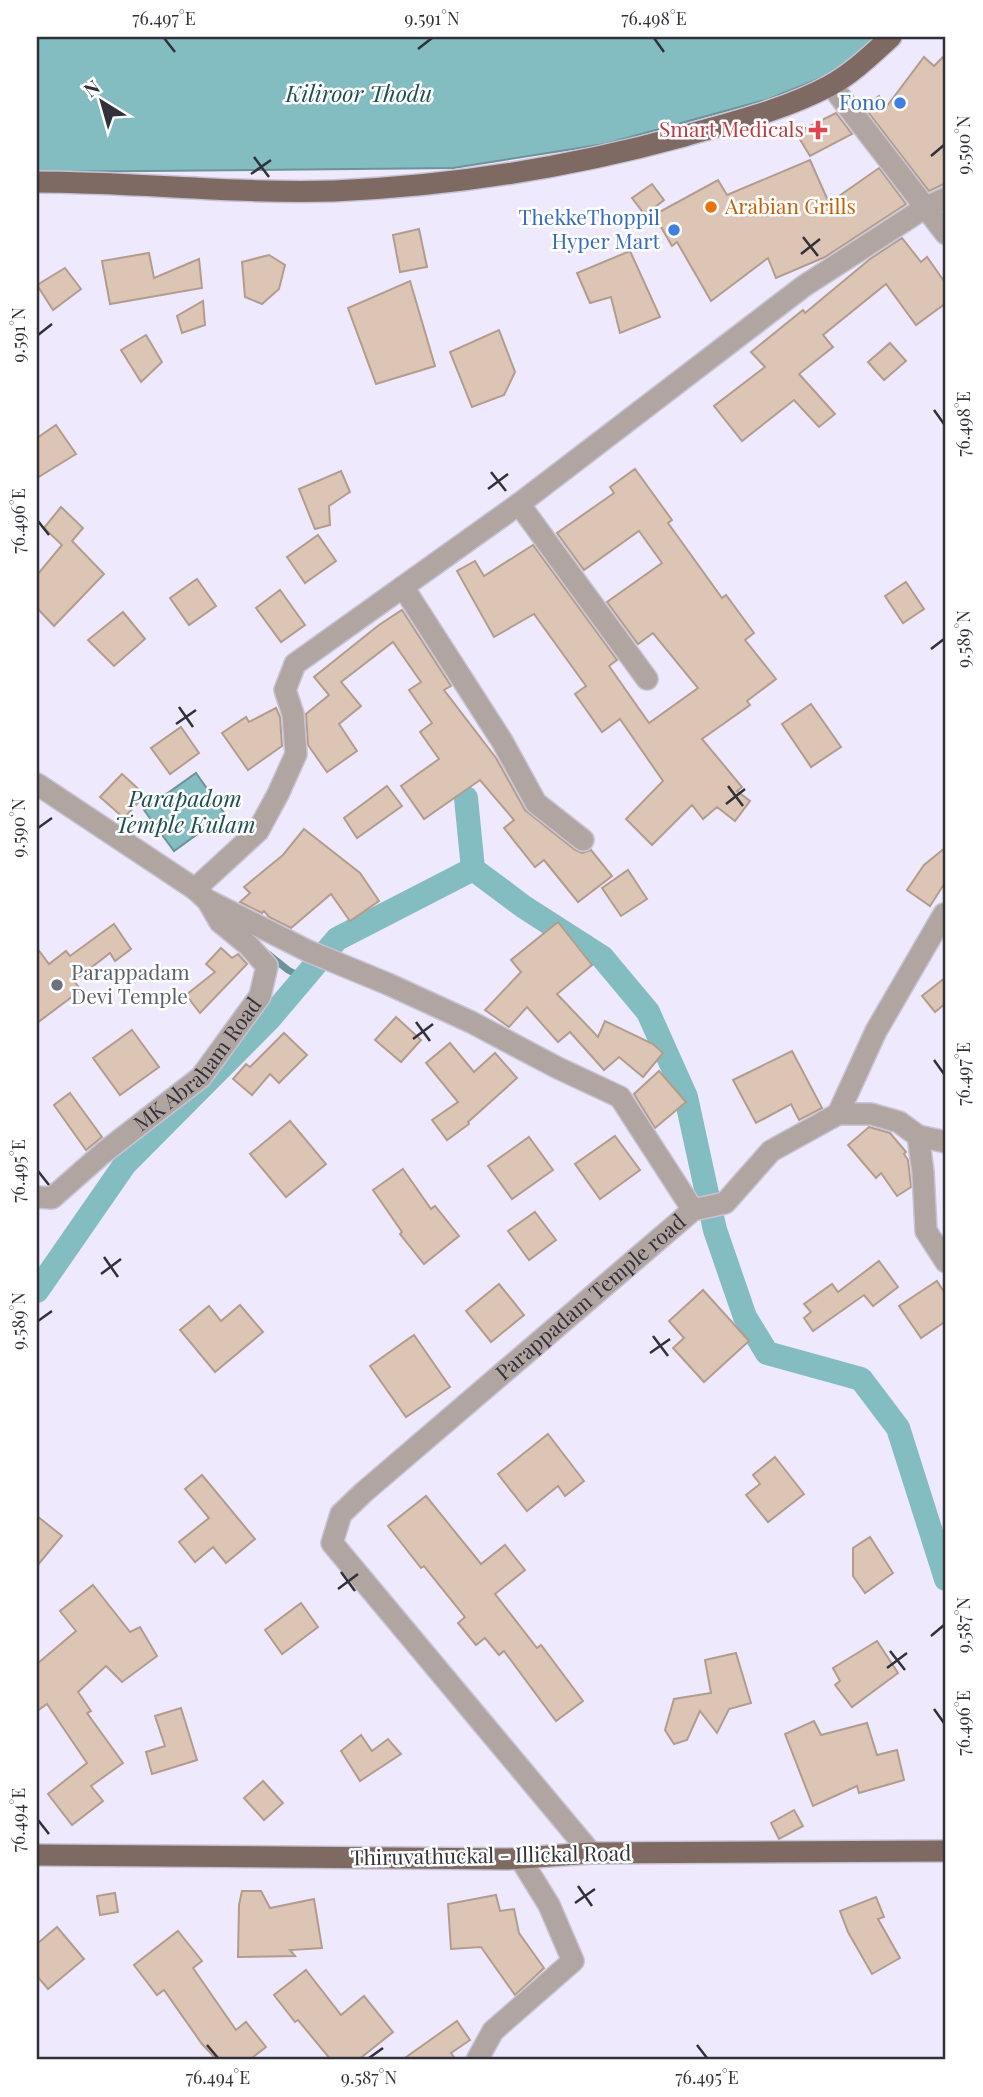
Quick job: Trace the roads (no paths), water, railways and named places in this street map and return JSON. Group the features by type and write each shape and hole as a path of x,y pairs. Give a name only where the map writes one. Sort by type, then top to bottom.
{"main road":[{"path":"37,182 309,191 434,183 538,169 638,148 762,113 831,85 864,62 891,37"},
{"name":"Thiruvathuckal - Illickal Road","path":"37,1855 263,1859 520,1858 591,1853 946,1851"}],"street":[{"path":"831,85 946,234"},
{"path":"201,895 258,831 296,754 293,714 285,690 295,664 519,504 804,286 926,207 946,198"},
{"path":"519,504 647,678"},
{"path":"403,587 502,741 536,803 583,840"},
{"name":"Parappadam Temple road","path":"37,784 201,895 308,951 471,1022 620,1097 696,1210 364,1492 341,1514 332,1543 591,1853"},
{"name":"MK Abraham Road","path":"37,1197 52,1198 103,1153 201,1077 260,996 267,966 248,945 220,922 201,895"},
{"path":"838,1114 876,1031 944,914"},
{"path":"696,1210 724,1203 771,1151 838,1114 871,1114 899,1122 918,1136 946,1142"},
{"path":"918,1136 926,1231 946,1262"},
{"path":"477,2060 493,2031 573,1962 549,1905 520,1858"}],"water":[{"name":"Kiliroor Thodu","path":"37,37 879,37 855,64 769,99 605,144 453,168 37,172"},
{"name":"Parapadom Temple Kulam","path":"196,773 225,814 174,851 144,810"}],"waterway":[{"path":"466,798 473,869 524,907 602,957 648,1012 686,1097 715,1230 745,1317 767,1353 861,1379 898,1428 946,1579"},
{"path":"37,1291 125,1164 270,1018 337,939 473,869"},
{"path":"268,954 303,978"}],"place":[{"name":"Fono","path":"900,103"},
{"name":"Smart Medicals","path":"818,130"},
{"name":"Arabian Grills","path":"711,207"},
{"name":"ThekkeThoppil Hyper Mart","path":"674,230"},
{"name":"Parappadam Devi Temple","path":"57,985"}]}
